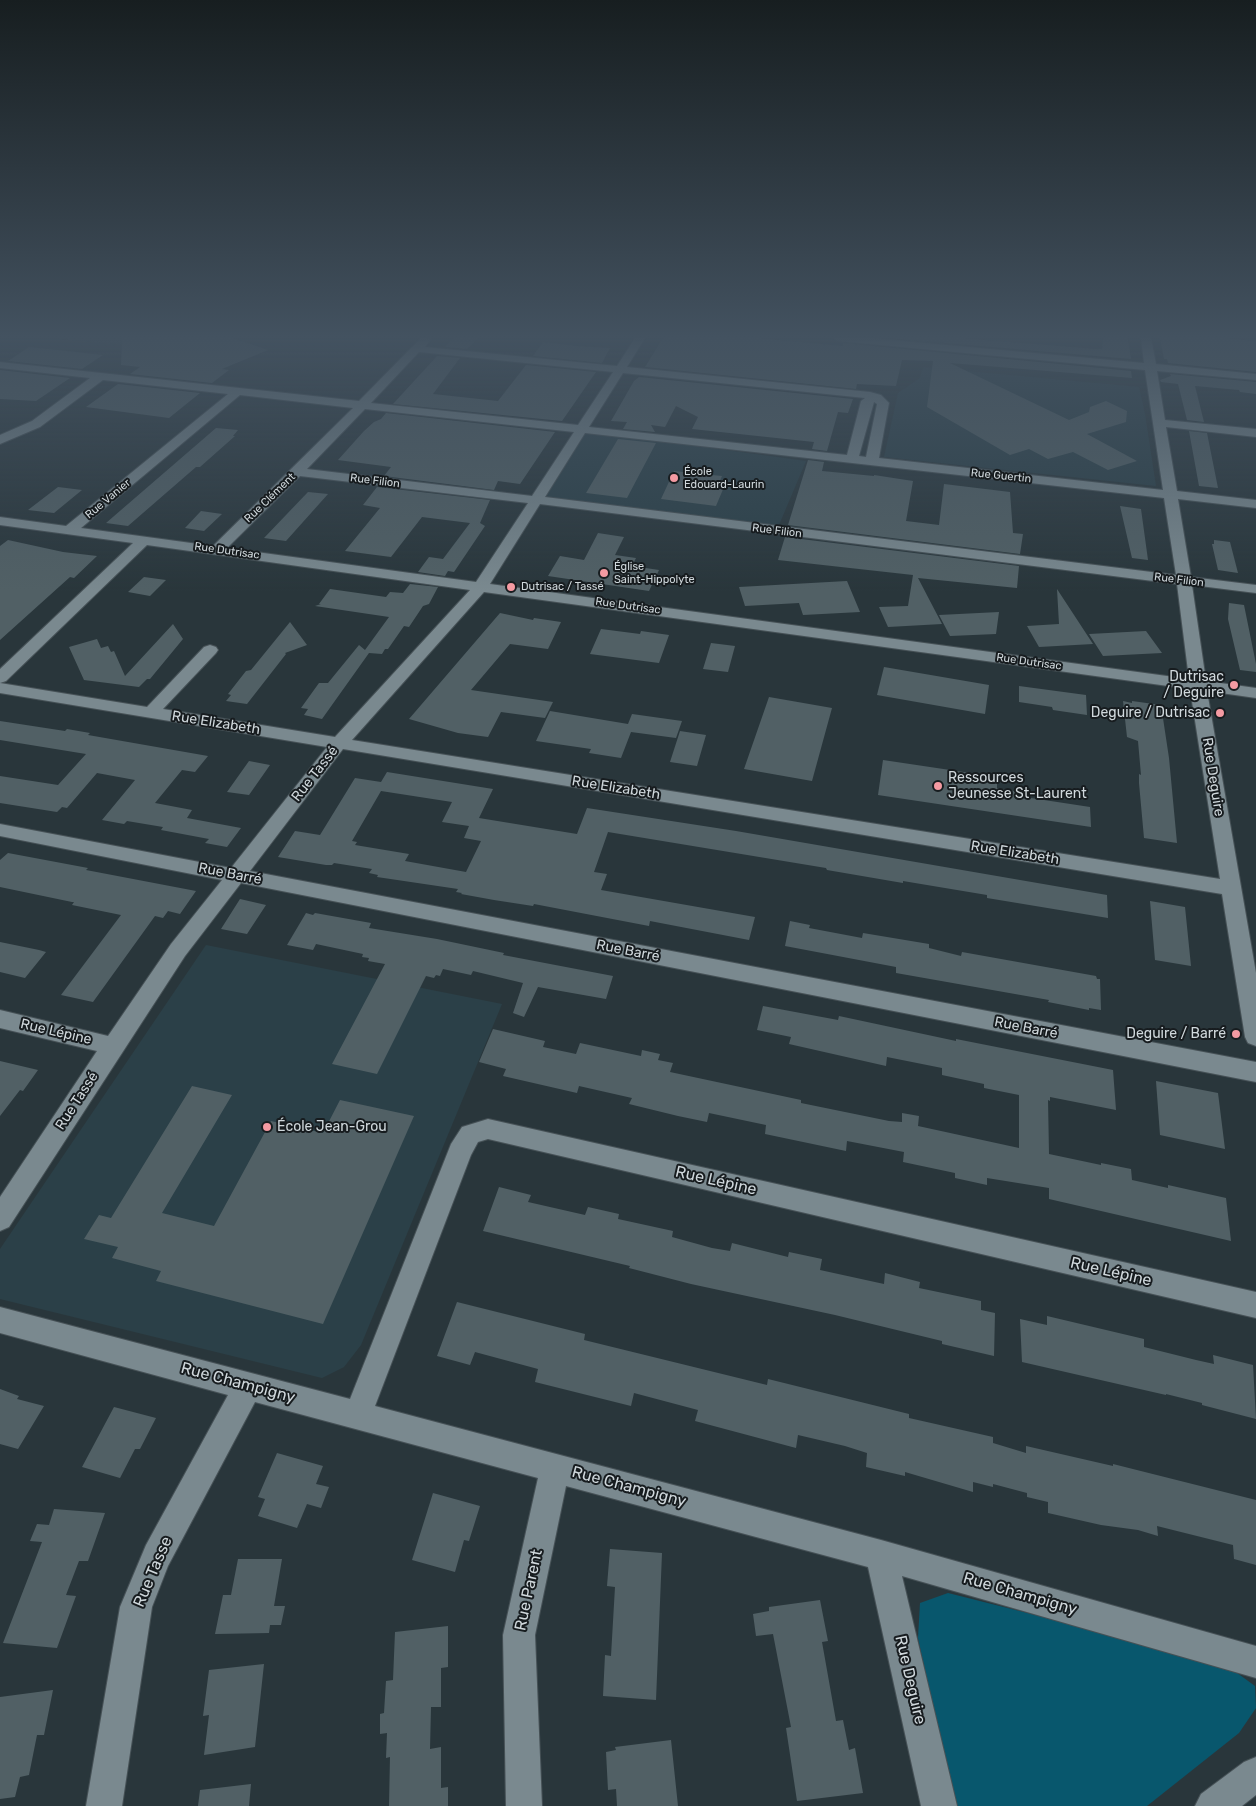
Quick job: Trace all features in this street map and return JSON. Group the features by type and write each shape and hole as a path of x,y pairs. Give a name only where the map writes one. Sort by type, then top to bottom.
{"street":[{"path":"3,437 38,422"},
{"name":"Rue Vanier","path":"70,530 200,422"},
{"name":"Rue Clément","path":"217,550 345,422"},
{"name":"Rue Guertin","path":"510,422 1256,504"},
{"name":"Rue Tassé","path":"0,1219 178,950 339,743 482,586 585,422"},
{"path":"852,459 862,422"},
{"path":"872,461 879,422"},
{"path":"1160,423 1256,433"},
{"name":"Rue Deguire","path":"1160,423 1198,685 1256,1038"},
{"path":"861,427 877,429"},
{"name":"Rue Filion","path":"297,472 1256,590"},
{"name":"Rue Dutrisac","path":"0,521 1256,693"},
{"path":"0,678 145,540"},
{"path":"151,712 210,650"},
{"name":"Rue Elizabeth","path":"0,688 1231,888"},
{"name":"Rue Barré","path":"0,830 1256,1072"},
{"name":"Rue Lépine","path":"0,1019 113,1046"},
{"name":"Rue Lépine","path":"358,1414 460,1152 470,1134 488,1129 1256,1305"},
{"name":"Rue Champigny","path":"0,1320 881,1555 1256,1662"},
{"name":"Rue Tasse","path":"104,1806 136,1607 156,1556 248,1386"},
{"name":"Rue Parent","path":"524,1806 519,1635 555,1467"},
{"name":"Rue Deguire","path":"881,1555 939,1806"},
{"path":"1213,1806 1256,1774"}],"shaded area":[{"path":"892,422 1146,422 1156,486 884,457"},
{"name":"École Edouard-Laurin","path":"580,430 806,461 779,525 536,500"},
{"name":"École Jean-Grou","path":"206,945 502,1004 361,1345 344,1367 322,1378 0,1299 0,1249"},
{"path":"948,1593 1222,1662 1255,1686 1256,1708 1239,1733 1147,1806 954,1806 918,1638 920,1603"}],"building":[{"path":"374,422 469,422 555,432 520,484 498,481 494,490 384,476 391,467 338,460"},
{"path":"627,422 667,422 665,427 651,425 655,432 623,429"},
{"path":"695,422 835,422 827,451 812,449 814,442 692,429"},
{"path":"953,422 1125,422 1087,434 1137,461 1108,470 1073,452 1048,459 1029,449 1010,455"},
{"path":"216,428 238,430 233,436 235,436 200,467 196,467 128,526 106,523"},
{"path":"1189,431 1207,433 1218,488 1199,486"},
{"path":"618,439 656,443 627,498 586,493"},
{"path":"808,460 824,462 822,471 874,475 913,481 906,521 939,525 944,484 1010,492 1013,533 1023,534 1020,554 788,525"},
{"path":"674,471 722,476 718,486 724,487 716,506 661,499"},
{"path":"58,487 82,490 54,513 28,510"},
{"path":"377,487 490,500 480,523 485,526 454,572 448,571 445,576 418,572 429,557 443,559 470,523 422,517 391,557 345,551 380,508 363,505"},
{"path":"308,492 328,494 286,541 264,538"},
{"path":"1120,506 1141,509 1148,560 1132,558"},
{"path":"201,511 222,514 204,531 185,528"},
{"name":"Église Saint-Hippolyte","path":"598,533 624,537 615,555 636,558 632,566 659,570 649,591 548,576 560,556 584,560"},
{"path":"785,537 1019,566 1017,588 918,578 942,624 888,627 879,607 908,606 913,575 778,560"},
{"path":"8,540 63,552 97,556 74,578 70,577 0,640 0,546"},
{"path":"1214,540 1230,542 1238,573 1218,570 1212,544 1214,544"},
{"path":"144,577 166,580 150,596 128,592"},
{"path":"847,581 860,612 803,615 799,603 745,606 739,587"},
{"path":"410,584 438,587 429,604 423,606 409,627 404,626 388,649 385,649 382,654 369,653 322,719 304,715 308,709 301,708 319,683 328,683 359,645 365,650 389,617 315,606 321,604 319,604 330,589 386,597 390,592 403,593"},
{"path":"1057,589 1093,644 1039,647 1027,626 1059,624"},
{"path":"1229,603 1244,605 1256,672 1240,670 1228,619"},
{"path":"999,612 996,634 950,636 939,615"},
{"path":"500,613 533,620 534,618 561,622 548,649 510,644 471,690 553,702 545,718 501,712 488,737 458,733 409,719"},
{"path":"290,622 307,645 285,653 247,704 226,701 231,695 228,694 246,671 251,670"},
{"path":"173,624 183,639 150,679 147,679 139,687 84,680 69,647 97,639 101,648 108,646 111,652 114,651 125,676"},
{"path":"601,629 640,634 641,631 669,635 659,663 590,654"},
{"path":"1146,631 1162,653 1103,656 1089,634"},
{"path":"711,643 735,646 728,672 703,669"},
{"path":"884,667 989,685 985,714 877,695"},
{"path":"1019,686 1086,695 1087,715 1019,702"},
{"path":"769,697 832,708 812,781 744,769"},
{"path":"1123,701 1161,705 1169,758 1177,843 1144,838 1139,783 1139,774 1141,775 1138,741 1127,737"},
{"path":"550,711 628,724 632,714 682,721 676,738 631,732 621,758 589,753 591,749 536,741"},
{"path":"0,721 65,731 67,729 90,733 88,735 208,756 195,772 182,770 155,803 192,810 187,818 241,828 227,847 205,843 209,839 161,830 163,827 127,821 124,824 102,820 135,780 97,773 67,808 62,807 57,812 0,803 0,776 58,785 86,754 0,740"},
{"path":"680,731 706,735 697,766 670,762"},
{"name":"Ressources Jeunesse St-Laurent","path":"883,760 997,777 997,788 1031,794 1031,798 1090,807 1091,827 878,795"},
{"path":"249,761 270,765 249,795 227,792"},
{"path":"387,772 493,789 479,818 577,834 587,808 736,831 1107,895 1108,918 987,898 987,895 903,881 903,883 827,870 826,868 608,832 594,872 607,874 601,890 755,917 749,940 650,921 649,926 534,904 533,906 494,900 461,894 456,892 458,889 377,877 378,875 369,873 372,869 334,863 326,865 278,857 295,831 320,835 355,778 381,782","holes":["381,791 452,802 442,822 469,826 464,838 481,841 466,872 405,861 409,854 355,845 357,842 352,841"]},
{"path":"8,853 196,891 180,914 168,911 163,918 155,916 93,1002 61,995 121,915 72,905 74,902 0,887 0,860"},
{"path":"240,899 266,905 247,934 221,929"},
{"path":"1150,901 1185,907 1191,966 1155,960"},
{"path":"306,913 371,923 369,928 437,939 504,953 503,955 613,976 606,999 538,987 524,1017 513,1013 523,983 473,971 471,975 443,969 440,976 436,975 434,978 426,976 377,1074 332,1064 385,964 368,961 369,958 362,957 363,954 316,944 313,950 287,945"},
{"path":"790,921 810,925 809,928 862,938 863,933 929,944 929,948 961,956 962,952 1096,976 1097,979 1100,979 1101,1010 1089,1008 1089,1010 1048,1002 1049,1000 896,973 896,967 785,946"},
{"path":"0,942 46,952 25,978 0,972"},
{"path":"763,1006 838,1020 839,1016 956,1041 956,1039 1113,1070 1116,1110 1050,1097 1050,1101 1048,1100 1049,1154 1131,1169 1132,1180 1168,1188 1168,1185 1226,1198 1231,1241 1049,1199 1049,1188 987,1178 987,1185 955,1178 955,1173 903,1162 904,1152 847,1141 846,1151 765,1134 766,1125 709,1113 707,1122 678,1116 629,1104 632,1098 579,1086 577,1093 503,1076 506,1069 479,1062 493,1029 545,1041 543,1047 576,1054 580,1043 641,1056 642,1050 660,1054 658,1060 673,1063 670,1072 801,1100 801,1103 889,1121 902,1122 902,1113 919,1116 918,1126 1019,1148 1019,1095 984,1088 984,1084 942,1075 942,1068 887,1057 886,1066 789,1044 791,1037 757,1030"},
{"path":"0,1061 38,1070 23,1091 20,1090 0,1116"},
{"path":"1156,1081 1218,1093 1225,1149 1160,1135"},
{"path":"192,1086 232,1095 162,1213 214,1226 271,1121 323,1133 340,1100 414,1116 323,1324 156,1281 161,1271 112,1258 118,1247 84,1239 99,1215 111,1218"},
{"path":"499,1187 531,1195 528,1202 585,1215 588,1207 619,1214 618,1219 673,1231 672,1237 712,1248 730,1251 732,1243 788,1257 789,1252 822,1259 820,1270 884,1284 885,1273 920,1282 919,1288 981,1301 981,1310 995,1313 994,1356 942,1344 942,1341 835,1315 691,1284 629,1268 630,1266 483,1231"},
{"path":"457,1302 585,1334 584,1340 767,1385 768,1379 909,1414 909,1418 993,1437 993,1443 1026,1453 1026,1446 1113,1466 1113,1464 1256,1500 1256,1565 1234,1559 1233,1545 1157,1526 1158,1536 1138,1530 1101,1525 1048,1513 1048,1502 1027,1497 1027,1493 993,1484 993,1487 973,1482 973,1492 905,1472 905,1476 866,1467 867,1453 845,1446 798,1435 796,1448 695,1421 698,1410 634,1393 631,1406 535,1382 538,1369 475,1352 470,1365 437,1356"},
{"path":"1047,1316 1144,1339 1144,1347 1196,1360 1214,1364 1213,1355 1253,1365 1256,1419 1166,1394 1022,1362 1020,1319 1047,1325"},
{"path":"0,1389 19,1396 17,1399 44,1406 18,1449 0,1444"},
{"path":"114,1407 156,1418 140,1449 135,1449 120,1478 82,1467"},
{"path":"277,1453 323,1466 316,1484 329,1487 321,1508 307,1504 297,1528 258,1516 265,1499 258,1497"},
{"path":"433,1493 480,1506 469,1541 464,1540 455,1572 412,1560"},
{"path":"54,1509 105,1513 88,1561 79,1561 66,1595 76,1596 57,1648 3,1643 42,1542 30,1541 37,1524 49,1525"},
{"path":"610,1549 662,1553 656,1700 603,1696 605,1655 611,1656 615,1587 607,1586"},
{"path":"238,1559 282,1559 274,1606 285,1606 281,1625 270,1625 269,1633 215,1634 223,1595 231,1595"},
{"path":"820,1600 828,1641 822,1642 836,1721 843,1720 849,1750 855,1748 863,1793 797,1801 786,1728 791,1727 773,1634 756,1636 753,1614 769,1611 769,1607"},
{"path":"448,1626 448,1667 441,1668 441,1707 431,1707 430,1749 441,1747 441,1788 448,1787 448,1806 389,1806 390,1757 386,1758 387,1733 380,1734 380,1714 384,1713 386,1681 393,1680 395,1632"},
{"path":"264,1664 255,1747 204,1755 209,1715 203,1716 209,1670"},
{"path":"53,1690 44,1735 37,1735 29,1775 20,1777 15,1797 0,1799 0,1697"},
{"path":"671,1740 678,1806 617,1806 616,1789 608,1790 606,1752 616,1750 615,1747"},
{"path":"251,1784 249,1806 198,1806 200,1790"}],"place":[{"name":"École Edouard-Laurin","path":"674,478"},
{"name":"Église Saint-Hippolyte","path":"604,573"},
{"name":"Dutrisac / Tassé","path":"511,587"},
{"name":"Dutrisac / Deguire","path":"1234,685"},
{"name":"Deguire / Dutrisac","path":"1220,713"},
{"name":"Ressources Jeunesse St-Laurent","path":"938,786"},
{"name":"Deguire / Barré","path":"1236,1034"},
{"name":"École Jean-Grou","path":"267,1127"}]}
